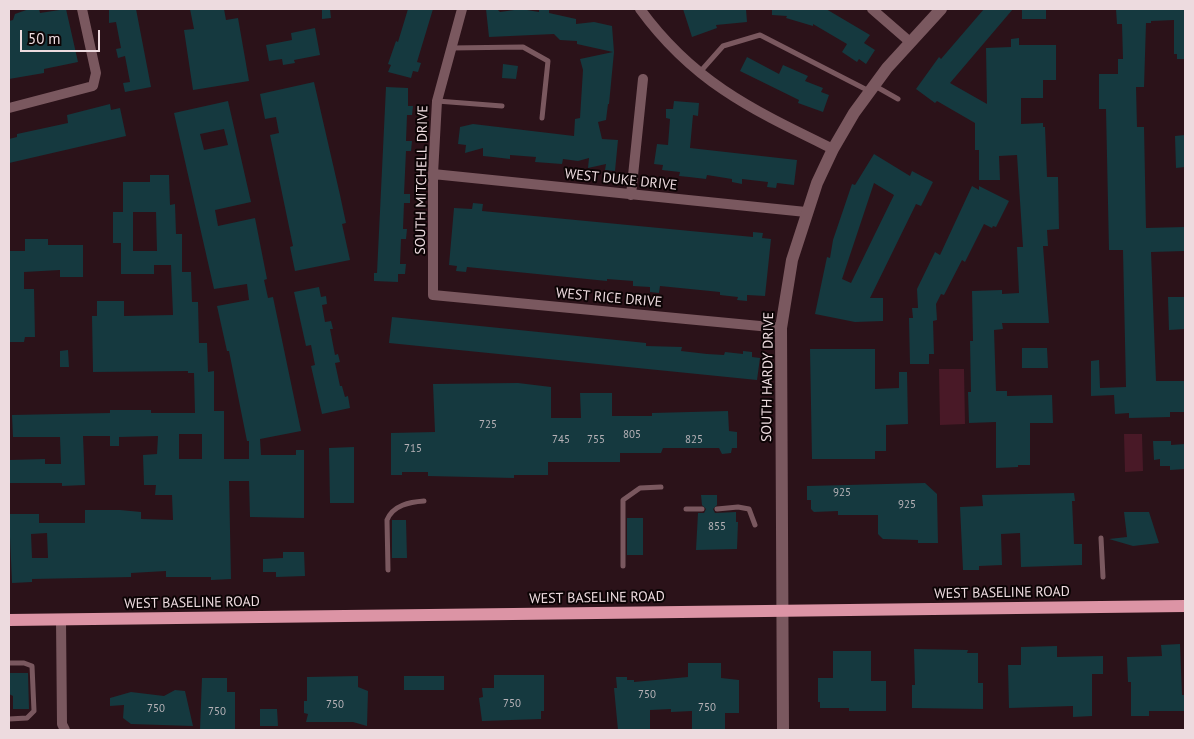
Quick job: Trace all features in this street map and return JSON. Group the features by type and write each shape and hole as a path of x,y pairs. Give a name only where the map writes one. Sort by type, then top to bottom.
{"main road":[{"name":"WEST BASELINE ROAD","path":"9,620 1185,606"}],"street":[{"path":"9,108 93,86 96,73 82,9"},
{"name":"SOUTH MITCHELL DRIVE","path":"433,295 433,174 437,101 462,9"},
{"path":"640,9 672,49 699,74 736,100 833,149"},
{"path":"872,9 910,42"},
{"name":"SOUTH HARDY DRIVE","path":"783,730 781,328 792,260 806,212 833,149 872,88 910,42 941,9"},
{"path":"631,194 643,78"},
{"name":"WEST DUKE DRIVE","path":"433,174 806,212"},
{"name":"WEST RICE DRIVE","path":"433,295 781,328"},
{"path":"61,620 61,728"}],"lane":[{"path":"699,74 723,46 760,35 898,99"},
{"path":"450,48 523,47 548,61 542,118"},
{"path":"437,101 502,106"},
{"path":"622,566 623,500 640,488 661,487"},
{"path":"388,570 387,520 389,515 407,503 424,502"},
{"path":"717,509 734,507 750,509 755,526"},
{"path":"686,509 702,509"},
{"path":"1101,538 1104,576"},
{"path":"9,663 24,663 32,666 34,711 27,718 9,719"}],"shaded area":[{"path":"939,369 964,369 965,424 940,425"},
{"path":"1124,434 1142,434 1143,471 1125,472"}],"building":[{"path":"29,9 39,9 40,13 66,9 78,62 44,69 44,73 9,79 9,21 13,20 15,14"},
{"path":"109,9 136,9 151,87 125,92 123,83 130,82 125,56 118,58 116,49 121,48 116,22 109,23"},
{"path":"190,9 224,9 226,20 238,18 249,81 193,90 184,30 194,29"},
{"path":"322,9 330,9 331,18 322,19"},
{"path":"408,9 433,9 417,62 421,63 418,72 413,71 411,78 388,72 391,65 388,64 396,41 398,42"},
{"path":"486,9 497,9 500,12 521,9 539,12 539,9 549,9 549,13 576,19 576,24 594,22 612,26 614,52 609,104 606,120 598,122 602,139 618,140 615,171 605,170 606,164 588,168 589,158 578,161 563,159 562,164 535,162 536,157 510,155 510,159 483,156 483,148 465,153 466,145 458,144 460,127 473,124 574,136 575,119 580,118 583,70 580,59 613,52 577,44 577,41 560,40 554,34 489,37"},
{"path":"683,9 746,9 747,22 716,25 717,28 692,37"},
{"path":"772,9 826,9 870,35 864,43 875,50 866,64 859,59 857,62 842,52 847,44 813,24 813,26 786,18 787,16 772,15"},
{"path":"984,9 1013,9 950,83 987,104 986,48 1011,47 1011,39 1019,38 1019,45 1056,45 1056,80 1043,80 1043,98 1021,98 1021,124 1043,123 1043,127 1045,127 1047,177 1058,177 1059,229 1047,230 1048,246 1043,246 1049,323 1002,323 1003,329 994,330 996,391 1007,391 1007,396 1052,395 1053,423 1030,423 1030,465 1018,465 1018,467 996,468 996,422 969,423 968,392 971,392 970,341 973,341 972,291 1002,290 1002,294 1019,293 1017,247 1023,247 1017,155 999,156 1000,180 979,180 979,150 975,150 975,123 937,101 935,103 916,89 939,57 941,59"},
{"path":"1022,9 1046,9 1046,19 1022,19"},
{"path":"1116,9 1185,9 1185,59 1177,59 1177,54 1174,54 1174,20 1146,23 1144,87 1136,87 1137,127 1144,127 1146,228 1185,227 1185,251 1151,252 1156,381 1185,381 1185,412 1170,412 1170,417 1129,418 1129,413 1115,414 1114,395 1091,396 1091,361 1099,360 1100,388 1126,387 1123,250 1109,250 1106,109 1099,109 1099,74 1118,74 1118,59 1123,59 1122,24 1117,24"},
{"path":"315,28 320,55 294,60 295,63 283,65 282,59 269,61 266,45 292,40 291,33"},
{"path":"747,57 779,74 783,65 808,76 805,81 823,88 821,92 829,95 823,112 798,103 799,100 740,71"},
{"path":"503,64 518,66 516,79 502,78"},
{"path":"314,82 346,223 342,224 350,260 295,271 290,247 293,246 270,135 279,133 276,117 265,119 260,94"},
{"path":"386,87 408,88 408,106 413,106 412,115 407,115 406,141 412,141 411,151 406,151 404,194 410,194 410,203 404,203 403,229 407,229 406,239 401,239 400,264 406,264 405,274 398,274 398,282 374,281 374,273 377,273"},
{"path":"228,101 251,202 215,210 218,226 255,218 267,279 264,280 268,298 273,297 301,431 260,439 261,455 296,455 296,450 304,450 304,518 250,517 249,481 229,481 231,579 211,580 211,577 166,577 166,571 131,573 131,577 32,579 32,582 12,583 9,514 39,514 39,523 85,523 85,510 120,510 141,512 141,519 173,520 172,495 155,495 156,485 144,485 143,455 157,454 158,436 119,437 119,446 110,446 110,436 83,436 85,485 62,486 62,483 9,483 9,460 45,459 45,464 61,464 60,437 13,437 12,415 110,413 110,410 151,410 151,413 195,413 194,373 188,373 188,371 93,372 92,316 97,316 97,301 124,301 124,316 173,315 171,265 154,265 154,274 121,274 121,243 113,243 113,212 123,212 123,182 150,182 150,175 169,175 170,205 175,204 176,234 182,234 182,272 191,272 192,302 198,302 199,343 207,343 208,372 214,371 214,411 224,411 224,459 249,459 249,441 247,441 229,351 227,351 217,306 249,300 247,284 214,289 174,113","holes":["224,129 228,145 204,150 200,134","133,212 156,212 157,251 133,251","179,434 202,434 202,459 179,459","47,533 48,558 32,558 31,534"]},
{"path":"674,101 699,103 698,116 693,115 690,148 797,160 794,185 777,183 776,188 767,187 768,182 742,179 742,184 732,182 732,179 707,175 706,179 679,176 680,172 662,170 663,165 654,164 657,144 668,145 670,119 666,118 666,109 673,109"},
{"path":"110,104 111,110 120,108 126,136 9,163 9,139 17,137 17,134 68,123 67,115"},
{"path":"1185,135 1185,167 1176,168 1175,136"},
{"path":"874,154 910,176 912,171 933,182 921,206 916,204 870,298 883,298 883,321 855,322 815,314 827,257 830,258 833,240 852,184 855,185","holes":["874,183 894,195 851,283 842,279"]},
{"path":"972,186 979,190 979,186 1009,201 996,227 993,226 992,228 984,224 965,262 962,260 944,295 941,294 936,304 937,320 933,321 934,354 929,354 929,364 910,364 909,318 913,318 912,308 918,308 917,289 935,252 940,255"},
{"path":"473,203 483,204 482,211 753,237 753,232 763,233 762,238 771,239 765,296 747,295 747,301 737,300 738,297 720,295 720,292 660,286 659,293 650,292 650,287 633,286 633,281 607,279 607,281 467,267 466,272 456,271 457,266 449,265 454,208 472,209"},
{"path":"25,239 48,239 48,245 83,245 83,277 60,277 60,270 24,272 24,289 34,289 35,337 25,337 24,342 9,342 9,251 25,251"},
{"path":"319,287 321,297 326,296 327,304 322,305 325,322 331,321 333,329 330,329 335,355 338,354 340,362 335,363 340,386 342,386 345,397 348,396 350,408 322,414 311,366 315,365 311,345 306,346 294,292"},
{"path":"1168,297 1185,297 1185,329 1169,330"},
{"path":"392,317 646,343 646,346 682,347 681,351 707,354 724,355 725,352 743,354 743,351 752,352 752,357 760,358 757,380 389,343"},
{"path":"1022,348 1047,348 1048,368 1022,368"},
{"path":"810,349 875,349 875,389 899,388 899,372 907,372 908,424 886,425 886,451 875,451 875,459 812,459"},
{"path":"68,350 69,367 60,367 60,351"},
{"path":"518,383 551,387 551,418 581,418 580,393 612,393 612,416 652,416 652,413 728,411 729,431 737,432 737,448 732,448 731,453 722,454 719,448 663,448 661,453 620,453 620,462 548,462 548,475 514,475 514,478 428,476 428,472 402,472 402,475 391,475 391,433 435,432 433,384"},
{"path":"1153,441 1171,441 1171,445 1185,444 1185,469 1170,470 1170,466 1160,466 1160,459 1154,460"},
{"path":"354,447 354,503 330,503 329,448"},
{"path":"925,483 937,494 938,543 918,543 918,540 883,539 878,534 878,515 838,515 838,511 814,512 811,509 811,500 807,500 807,486"},
{"path":"1074,493 1075,501 1072,501 1074,544 1082,544 1082,565 1021,567 1020,533 1001,534 1002,565 979,566 979,570 963,570 960,507 983,506 982,495"},
{"path":"701,495 717,495 717,505 713,509 715,513 736,512 736,522 738,522 737,549 696,550 698,513 704,513 706,509 702,505"},
{"path":"1124,512 1149,512 1159,543 1133,546 1109,539 1127,537"},
{"path":"627,518 643,518 643,555 627,555"},
{"path":"392,520 406,520 407,558 392,558"},
{"path":"283,552 304,552 305,576 276,577 276,572 263,572 263,559 283,558"},
{"path":"1180,644 1182,695 1185,695 1185,711 1149,711 1149,716 1131,716 1131,682 1128,682 1127,657 1162,656 1161,645"},
{"path":"1057,646 1057,657 1103,656 1103,674 1092,674 1092,716 1073,717 1073,706 1009,708 1008,665 1021,665 1021,647"},
{"path":"914,649 968,650 967,653 978,653 978,683 983,683 983,709 912,708 912,685 915,685"},
{"path":"833,651 871,651 871,681 886,681 886,711 849,711 849,708 820,708 820,702 818,702 818,678 833,678"},
{"path":"688,663 721,663 721,678 739,680 739,713 725,713 725,730 692,730 692,711 671,712 671,709 650,710 650,730 618,730 614,688 617,688 616,677 627,677 627,680 634,680 634,682 688,677"},
{"path":"9,673 28,673 29,709 13,709 13,696 9,694"},
{"path":"494,675 544,675 544,711 541,711 541,719 482,721 479,698 483,697 482,688 494,688"},
{"path":"358,676 358,687 368,691 367,726 353,722 306,722 308,714 304,713 304,701 307,701 307,677"},
{"path":"404,676 444,676 444,690 404,690"},
{"path":"202,678 227,678 227,692 235,692 235,730 200,730"},
{"path":"175,690 185,691 193,726 131,724 123,718 124,705 110,706 110,698 131,692 164,696"},
{"path":"260,709 277,709 278,726 260,726"}]}
